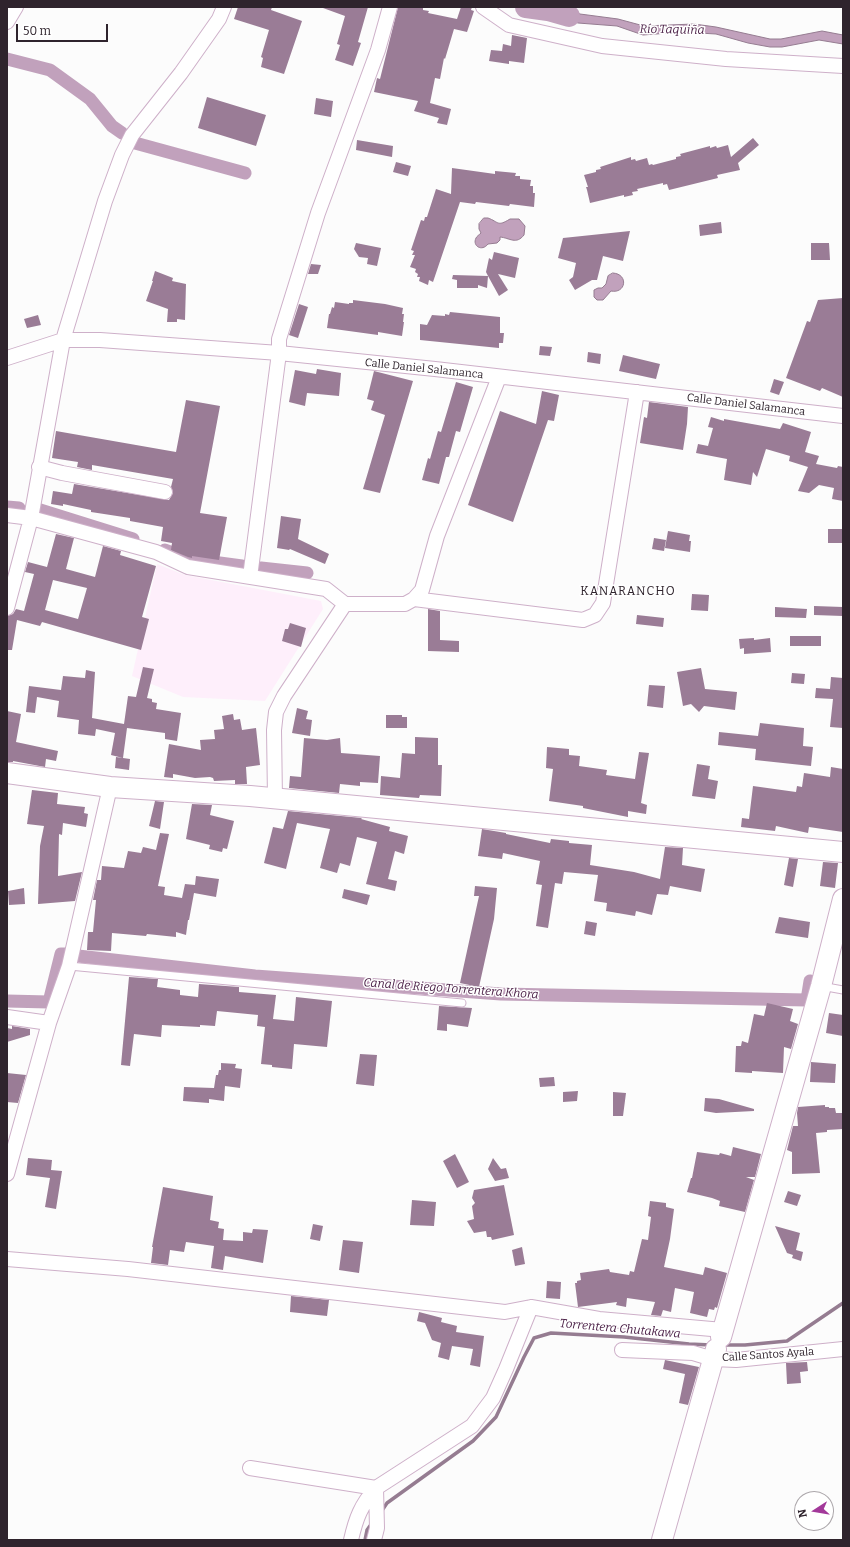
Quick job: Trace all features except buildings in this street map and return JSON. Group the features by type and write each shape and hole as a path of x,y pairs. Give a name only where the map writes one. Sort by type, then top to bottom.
{"main road":[{"path":"7,773 110,787 275,798 843,852"},
{"path":"662,1540 821,986 843,899"}],"street":[{"path":"7,22 16,7"},
{"path":"7,608 30,518 63,340 105,201 122,155 132,135 181,73 219,19 224,7"},
{"path":"250,577 280,338 318,214 378,50 390,7"},
{"path":"483,7 510,25 602,46 726,59 843,66"},
{"name":"Calle Daniel Salamanca","path":"7,358 63,340 100,340 279,353 435,369 843,416"},
{"path":"7,515 30,518 156,552 188,567 326,589 345,604 405,604 414,599 422,590 437,536 499,377"},
{"path":"414,599 584,620 595,615 603,603 637,392"},
{"path":"39,467 62,474 165,492"},
{"path":"275,798 274,730 276,712 284,696 345,604"},
{"path":"7,1174 49,1023 69,966 110,787"},
{"path":"7,1017 49,1023"},
{"path":"7,1259 128,1268 505,1312 531,1307 599,1319 718,1344"},
{"path":"351,1540 356,1518 365,1500 376,1488 472,1426 493,1398 531,1307"},
{"name":"Calle Santos Ayala","path":"622,1350 693,1352 718,1344 736,1360 843,1349"},
{"path":"250,1468 376,1488"},
{"path":"374,1540 377,1528 376,1488"}],"lane":[{"path":"69,966 462,1003"},
{"path":"821,986 843,990"}],"shaded area":[{"path":"157,564 185,575 321,601 323,609 265,701 183,697 132,676"}],"water":[{"name":"Río Taquiña","path":"541,7 560,7 580,14 618,19 644,26 694,24 716,27 770,39 781,39 822,31 843,35 843,44 819,40 782,47 770,47 748,43 716,34 682,32 643,35 617,26 578,23 554,15 540,13"},
{"path":"484,218 488,218 498,223 503,223 510,219 519,219 525,226 524,235 518,240 500,237 500,240 497,243 488,244 483,248 478,247 476,246 475,241 476,237 481,233 479,224"},
{"path":"613,273 622,277 624,284 620,290 611,291 603,300 597,300 594,297 594,290 602,288 606,284 608,276"}],"waterway":[{"name":"Río Taquiña","path":"526,7 548,10 569,16"},
{"name":"Canal de Riego Torrentera Khora","path":"7,59 50,70 90,99 112,126 122,133"},
{"name":"Canal de Riego Torrentera Khora","path":"135,143 245,173"},
{"name":"Canal de Riego Torrentera Khora","path":"7,507 19,508"},
{"name":"Canal de Riego Torrentera Khora","path":"37,509 133,539"},
{"name":"Canal de Riego Torrentera Khora","path":"165,550 190,559 242,566"},
{"name":"Canal de Riego Torrentera Khora","path":"261,568 307,573"},
{"name":"Canal de Riego Torrentera Khora","path":"7,1001 49,1002 61,954 68,954"},
{"name":"Canal de Riego Torrentera Khora","path":"78,956 255,976 501,994 807,1000 810,981"},
{"name":"Torrentera Chutakawa","path":"723,1345 745,1345 787,1341 843,1303"},
{"name":"Torrentera Chutakawa","path":"381,1512 387,1503 473,1441 496,1417 534,1338 551,1333 624,1337 711,1345"},
{"name":"Torrentera Chutakawa","path":"365,1540 367,1530 372,1523"}],"district":[{"name":"KANARANCHO","path":"628,592"}]}
